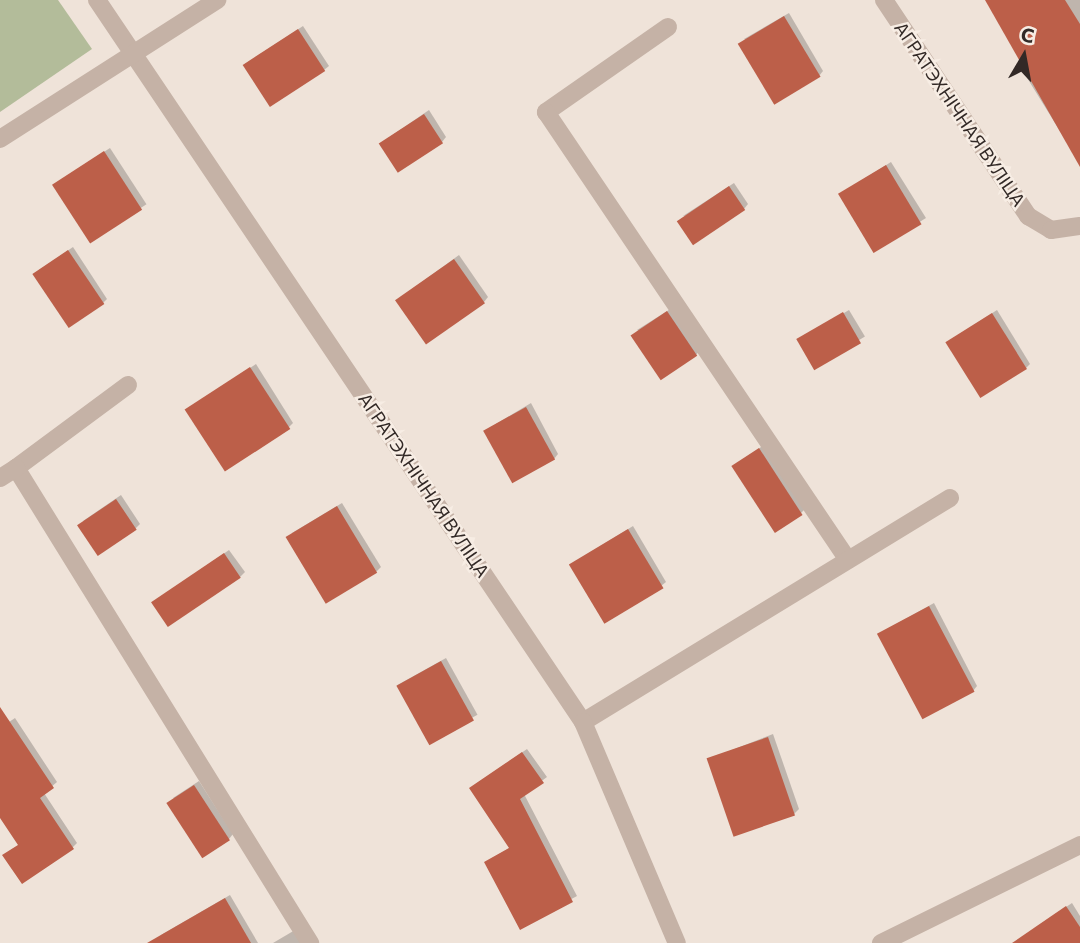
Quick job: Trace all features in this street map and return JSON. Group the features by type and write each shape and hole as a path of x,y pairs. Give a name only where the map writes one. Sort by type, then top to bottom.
{"street":[{"name":"АГРАТЭХНІЧНАЯ ВУЛІЦА","path":"97,0 583,722 677,943"},
{"path":"0,139 132,49 217,0"},
{"name":"АГРАТЭХНІЧНАЯ ВУЛІЦА","path":"884,0 1028,216 1051,230 1080,226"},
{"path":"668,27 546,112 848,560"},
{"path":"128,385 8,473 310,943"},
{"path":"583,722 950,498"},
{"path":"881,943 1080,845"}],"green space":[{"path":"0,0 58,0 92,49 0,112"}],"building":[{"path":"985,0 1065,0 1080,24 1080,167"},
{"path":"784,16 821,77 774,105 738,44"},
{"path":"298,29 325,71 270,107 243,65"},
{"path":"424,114 443,143 398,173 379,143"},
{"path":"104,151 142,210 90,243 52,185"},
{"path":"886,165 922,224 874,253 838,194"},
{"path":"729,186 745,210 693,245 677,221"},
{"path":"68,250 104,304 69,328 32,274"},
{"path":"454,259 485,303 426,345 395,300"},
{"path":"667,311 697,356 661,380 631,336"},
{"path":"843,312 861,343 814,370 796,339"},
{"path":"992,313 1027,369 980,398 945,342"},
{"path":"250,367 290,429 225,472 185,409"},
{"path":"526,407 555,459 512,483 483,431"},
{"path":"759,448 803,515 775,533 731,466"},
{"path":"116,499 137,530 98,556 77,525"},
{"path":"337,506 377,573 326,604 286,537"},
{"path":"628,529 664,588 604,624 569,565"},
{"path":"224,553 241,578 168,627 151,602"},
{"path":"929,606 975,692 922,719 877,634"},
{"path":"441,661 474,720 429,745 396,686"},
{"path":"0,707 54,788 40,798 74,849 22,884 2,855 18,845 0,818"},
{"path":"768,737 795,815 734,837 707,758"},
{"path":"522,752 544,783 520,799 573,902 520,930 484,862 509,848 469,788"},
{"path":"194,785 230,840 202,858 166,803"},
{"path":"225,898 251,943 147,943"},
{"path":"1066,906 1080,927 1080,943 1012,943"}]}
